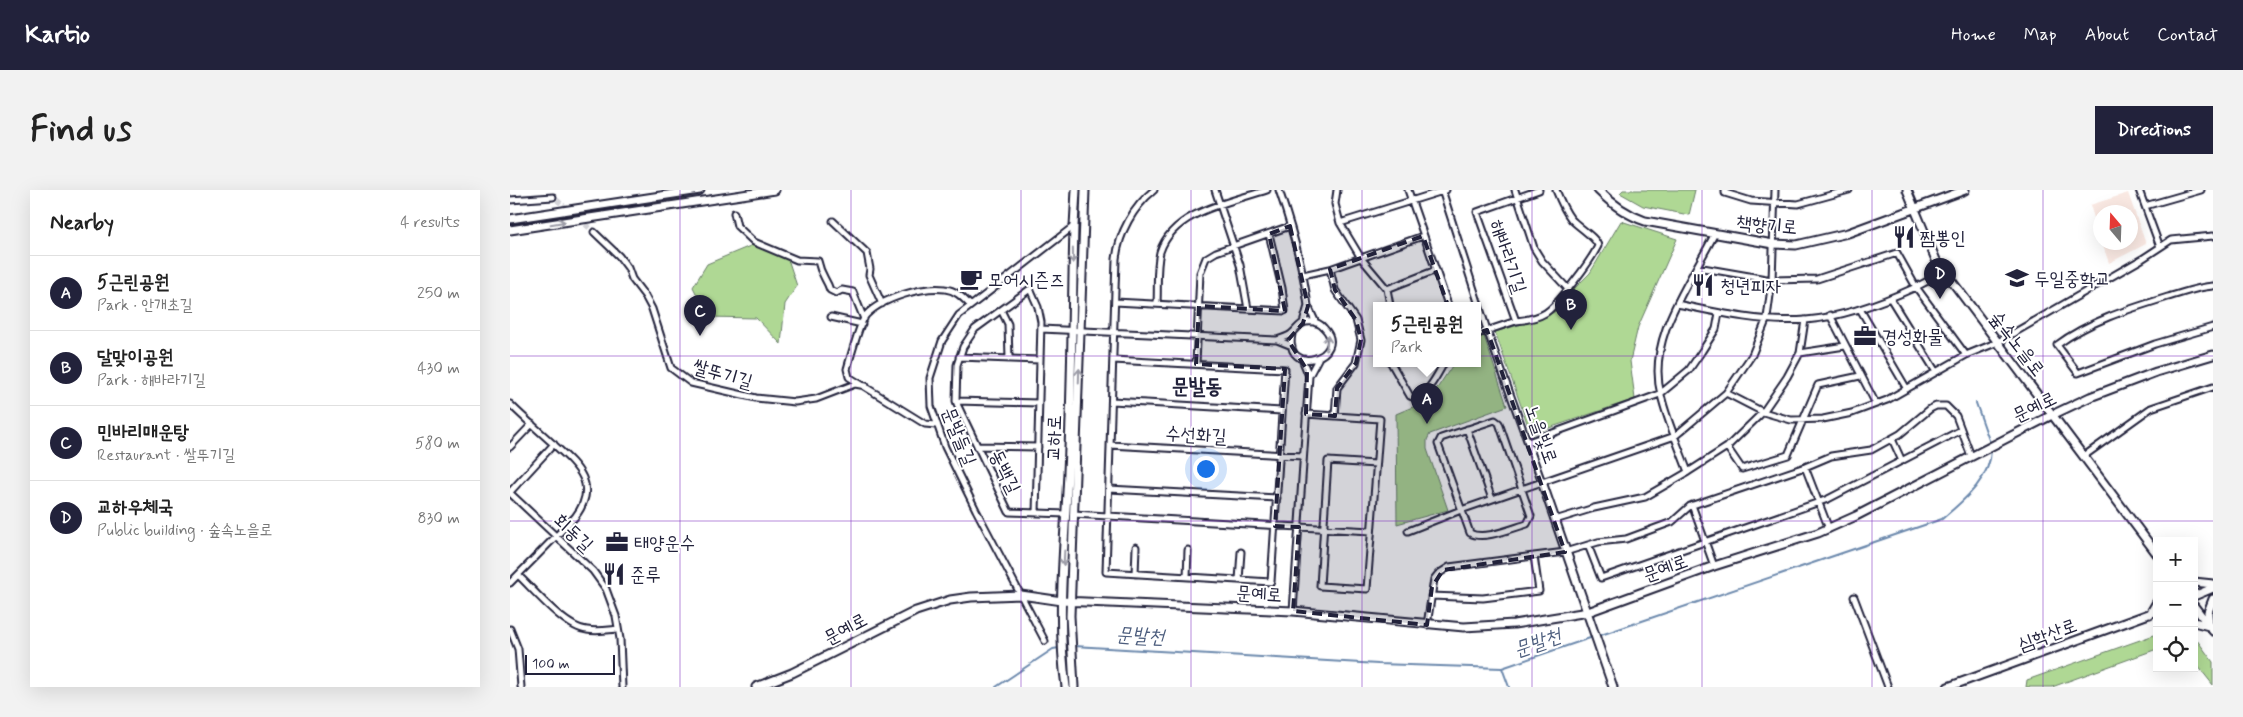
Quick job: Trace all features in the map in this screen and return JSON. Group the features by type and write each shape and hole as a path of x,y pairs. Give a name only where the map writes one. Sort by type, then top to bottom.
{"street":[{"path":"510,219 700,190"},
{"path":"510,230 775,190"},
{"name":"교하로","path":"1070,514 1076,190"},
{"path":"1113,360 1285,370 1271,582 1106,572 1116,259 1119,241 1132,214 1154,190"},
{"path":"1214,190 1243,277 1248,308"},
{"path":"1157,303 1159,260 1167,238 1185,220 1267,190"},
{"path":"1278,190 1303,275 1308,306 1316,323"},
{"path":"1336,190 1335,204 1340,224 1361,258 1387,289 1389,302"},
{"path":"1408,190 1447,302"},
{"path":"1340,224 1443,190"},
{"name":"노을빛로","path":"1443,190 1478,302"},
{"name":"해바라기길","path":"1514,190 1534,248 1542,261 1568,289"},
{"name":"해바라기길","path":"1516,321 1477,212 1539,190"},
{"name":"해바라기길","path":"1481,332 1542,315 1556,306 1587,267 1598,246 1597,241 1586,234 1566,213 1556,190"},
{"name":"책향기로","path":"1598,190 1607,200 1630,216 1646,221 1714,235 1773,244 1796,245 1848,233 1965,190"},
{"path":"1725,190 1725,193 1751,201 1798,204 1849,190"},
{"path":"1408,531 1461,510 1675,436 1726,393 1752,355 1767,318 1772,280 1775,190"},
{"path":"1822,190 1824,197"},
{"name":"숲속노을로","path":"1907,190 1936,260 2153,549"},
{"path":"2140,190 2160,247"},
{"path":"2145,206 2201,190"},
{"name":"교하로","path":"1066,687 1062,658 1066,634 1070,514 1081,330 1085,192"},
{"path":"510,200 553,197"},
{"path":"734,213 737,226 754,242 797,260 818,261 821,277 830,290 836,293 842,290 853,292 863,321"},
{"path":"833,221 866,253 870,269 869,275 882,304"},
{"name":"문발들길","path":"1046,641 972,502 936,425 929,394 933,364 950,326 970,305 1074,226"},
{"path":"1196,364 1200,272 1204,262 1216,252 1290,226"},
{"name":"쌀뚜기길","path":"594,232 619,256 628,268 632,279 645,296 652,310 671,368 691,383 756,398 794,402 816,399 855,384 866,386"},
{"path":"1115,302 1285,311 1280,279 1269,234"},
{"path":"1688,472 1660,394 1658,362 1663,338 1677,304 1714,235"},
{"path":"1303,275 1330,269 1423,236"},
{"path":"1726,393 1763,412 1791,420 1823,419 1852,413 1907,389 1966,355 1998,342 2142,260 2171,240 2213,236"},
{"path":"1698,267 1772,280 1817,279 1897,253 1916,287 1966,355"},
{"path":"1330,269 1335,290 1356,320 1361,340 1356,363 1338,388 1335,416"},
{"path":"1387,289 1436,270"},
{"path":"1677,304 1746,318 1806,320 1860,309 1916,287 1945,272"},
{"path":"2213,286 2198,288 2125,311 2075,332 2057,345 2078,373 2155,344 2213,327"},
{"path":"936,425 925,424 849,377 847,369 865,316 882,304 920,289 946,289 957,293 970,305"},
{"name":"동백길","path":"1036,513 1041,329 1038,306 1030,290 975,329 966,341 959,357 956,400 1009,512 1036,513 1070,514"},
{"path":"1890,298 1936,372"},
{"path":"1277,340 1292,334 1303,323 1308,306"},
{"path":"1860,309 1907,389"},
{"path":"1001,310 1008,324 1008,359"},
{"name":"노을빛로","path":"1481,311 1613,687"},
{"path":"1528,442 1660,394 1689,370 1716,329 1719,313"},
{"path":"1830,316 1876,404"},
{"path":"831,317 863,321"},
{"path":"1554,520 1594,508 1645,497 1727,447 1763,412 1787,377 1800,353 1806,320"},
{"path":"1293,611 1309,376 1318,359 1326,352 1330,341 1325,328 1316,323 1303,323"},
{"path":"1041,329 1277,340 1292,346"},
{"path":"1292,334 1294,352 1302,358 1318,359"},
{"path":"1800,353 1845,346"},
{"name":"문예로","path":"757,687 792,673 896,620 933,605 971,597 1021,595 1066,600 1293,611 1464,627 1514,624 1588,612 1714,566 1829,528 2090,397 2156,372 2213,355"},
{"path":"959,357 1040,360"},
{"path":"1302,358 1309,376"},
{"path":"1393,367 1410,396 1415,398 1419,397 1431,385 1442,367"},
{"path":"1727,447 1742,470 1788,455 1818,386 1860,376"},
{"path":"2084,456 2151,408 2213,387"},
{"path":"956,400 1039,403"},
{"name":"수선화길","path":"1112,401 1282,411"},
{"path":"510,404 579,468 586,493 583,507 510,583"},
{"path":"1427,625 1434,579 1449,567 1565,552 1588,545 1626,539 1668,524 1692,505 1804,467 1836,454 1866,452 1892,439 1924,413 1942,405 1953,412 1971,456"},
{"path":"1306,414 1380,419 1368,589 1320,586 1328,461 1376,464"},
{"path":"1495,420 1499,423 1531,516 1527,524 1499,533 1475,536 1470,534 1438,444 1441,438 1467,429 1495,420"},
{"path":"510,447 532,424"},
{"path":"1467,429 1492,499"},
{"path":"1588,545 1601,578 1819,503 1961,430"},
{"path":"1892,439 1902,461"},
{"path":"510,493 554,444"},
{"name":"수선화길","path":"1110,445 1303,456"},
{"name":"동백길","path":"977,446 1038,447"},
{"path":"1804,467 1829,528"},
{"path":"1109,489 1277,498"},
{"name":"회동길","path":"510,493 593,571 606,589 618,629 622,687"},
{"path":"1692,505 1714,566"},
{"path":"1070,514 1371,531"},
{"path":"1135,574 1136,546"},
{"path":"1187,577 1188,550"},
{"path":"1239,580 1241,552"},
{"path":"1431,596 1483,598 1539,591 1534,556"},
{"path":"518,575 563,618 576,626 586,630 618,629"},
{"path":"2198,582 2213,584"},
{"path":"2198,594 2213,588"},
{"path":"1854,597 1888,687"},
{"path":"2211,629 2208,612 2213,599"},
{"path":"2198,611 2211,629"},
{"name":"심학산로","path":"1948,687 2153,614"},
{"path":"2198,624 2211,629"},
{"path":"510,630 518,649 521,687"},
{"name":"교하로","path":"1066,634 1074,687"}],"highlighted area":[{"path":"1290,226 1308,306 1303,323 1288,340 1307,370 1306,414 1335,416 1337,388 1356,363 1361,340 1356,320 1335,290 1330,269 1423,236 1460,339 1487,330 1565,552 1443,570 1432,587 1427,625 1293,611 1299,527 1275,526 1285,369 1196,364 1199,306 1285,311 1269,234"}],"shaded area":[{"path":"2128,193 2132,205 2093,205 2093,215 2090,205"},
{"path":"2138,221 2146,244 2138,248"},
{"path":"2104,250 2134,250 2109,263"}],"green space":[{"path":"1623,190 1695,190 1689,215 1643,206 1620,193"},
{"path":"1621,221 1677,239 1638,327 1630,361 1635,399 1531,434 1495,332 1546,317 1557,310 1571,292 1590,273"},
{"path":"755,244 788,259 797,286 785,304 781,344 756,318 708,317 693,287 707,264"},
{"path":"1484,336 1507,406 1430,434 1427,440 1427,449 1448,510 1397,524 1396,414 1422,403 1438,387 1451,367 1481,367 1481,337"},
{"path":"2153,635 2153,650 2052,687 2026,687 2027,680"},
{"path":"2198,641 2213,662 2213,685 2198,666"}],"waterway":[{"name":"문발천","path":"1976,403 1990,443"},
{"name":"문발천","path":"1598,636 1942,519 1975,488 1987,469 1991,448"},
{"name":"문발천","path":"1074,646 1378,664 1502,668 1593,637"},
{"name":"문발천","path":"996,687 1053,649 1059,648"},
{"path":"1502,668 1509,687"}],"tunnel":[{"path":"557,200 594,232"}],"place":[{"name":"짬뽕인","path":"1904,237"},
{"name":"두일중학교","path":"2017,278"},
{"name":"모어시즌즈","path":"971,279"},
{"name":"청년피자","path":"1703,285"},
{"name":"교하우체국","path":"1940,299"},
{"name":"달맞이공원","path":"1571,330"},
{"name":"민바리매운탕","path":"700,336"},
{"name":"경성화물","path":"1865,336"},
{"name":"5근린공원","path":"1427,424"},
{"name":"태양운수","path":"617,542"},
{"name":"준루","path":"614,574"}],"district":[{"name":"문발동","path":"1197,386"}]}
